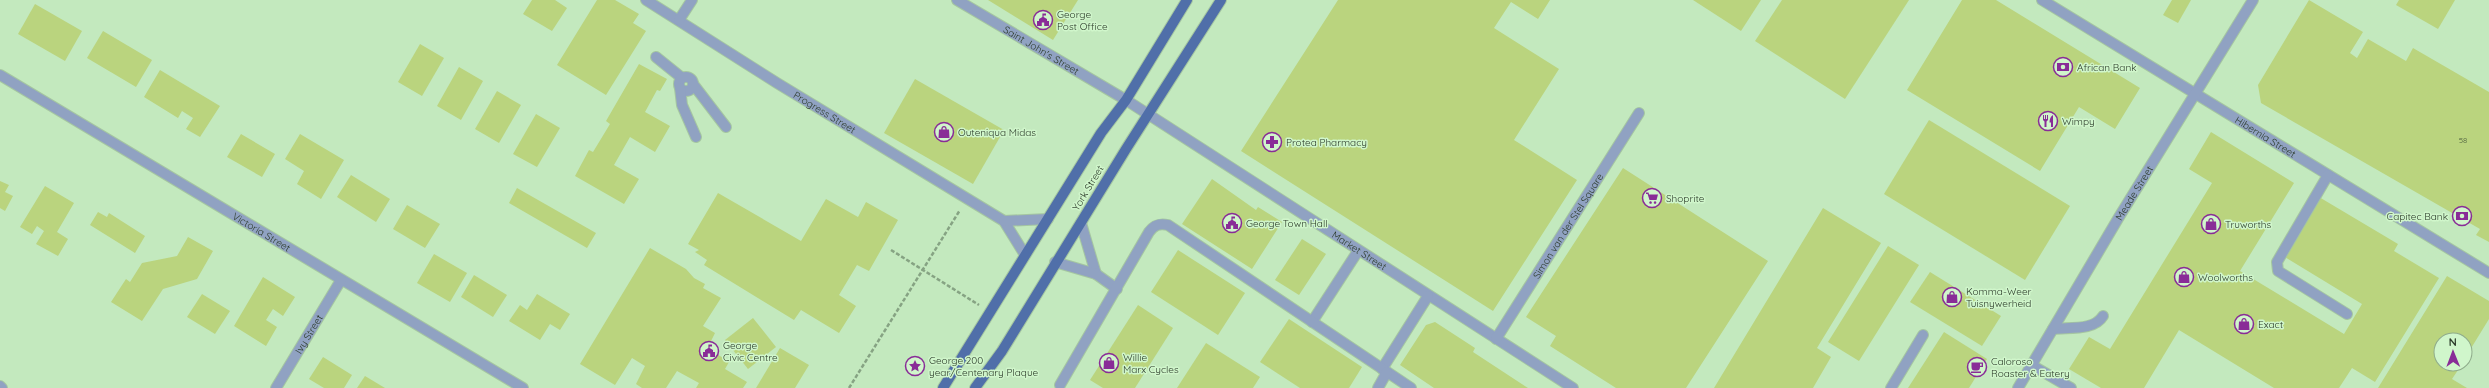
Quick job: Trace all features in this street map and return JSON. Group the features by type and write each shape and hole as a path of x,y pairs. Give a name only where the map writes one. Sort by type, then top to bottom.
{"main road":[{"name":"York Street","path":"943,388 1101,133 1126,100 1187,0"},
{"name":"York Street","path":"976,388 1002,351 1055,262 1221,0"}],"street":[{"name":"Progress Street","path":"646,0 966,199 1004,221 1025,256"},
{"path":"679,20 692,0"},
{"name":"Saint John's Street","path":"957,0 1126,100"},
{"name":"Hibernia Street","path":"2042,0 2489,273"},
{"name":"Meade Street","path":"2018,388 2033,366 2053,329 2194,93 2253,0"},
{"path":"656,57 688,91 693,84 726,127"},
{"name":"Victoria Street","path":"0,75 523,388"},
{"path":"681,83 682,105 696,137"},
{"name":"Market Street","path":"1126,100 1573,388"},
{"name":"Simon van der Stel Square","path":"1496,339 1639,112"},
{"path":"2328,175 2276,266 2278,271 2347,314"},
{"path":"1004,221 1048,219"},
{"path":"1080,223 1096,274"},
{"path":"1060,385 1153,226 1164,224 1411,388"},
{"path":"1312,322 1358,250"},
{"path":"1055,262 1096,274 1117,289"},
{"name":"Ivy Street","path":"276,388 342,280"},
{"path":"1378,388 1384,371 1428,296"},
{"path":"2053,329 2090,326 2100,320 2103,316"},
{"path":"1891,388 1923,335"},
{"path":"2033,366 2071,388"}],"path":[{"path":"849,388 966,199"},
{"path":"891,250 990,311"}],"building":[{"path":"532,0 555,0 567,8 552,31 523,14"},
{"path":"597,0 615,0 639,14 633,23 646,31 606,95 557,65"},
{"name":"George Post Office","path":"988,0 1078,0 1053,40"},
{"path":"1338,0 1550,0 1538,19 1511,2 1494,28 1559,69 1514,140 1577,180 1493,311 1241,151"},
{"path":"1693,0 1761,0 1741,31"},
{"path":"1782,0 1909,0 1845,99 1755,41"},
{"path":"1962,0 1996,0 2140,88 2115,129 2079,107 2040,171 1907,90"},
{"path":"2172,0 2191,0 2178,23 2163,15"},
{"path":"2309,0 2363,32 2350,53 2357,58 2368,39 2406,61 2413,48 2489,92 2489,242 2476,235 2480,229 2261,103 2258,85"},
{"path":"2399,0 2455,0 2438,29 2396,5"},
{"path":"35,4 82,31 65,61 18,34"},
{"path":"103,31 152,60 136,87 87,58"},
{"path":"420,44 444,58 422,96 398,82"},
{"path":"639,64 667,79 660,91 657,90 645,112 670,126 655,152 630,137 614,165 639,179 624,204 575,176 589,150 593,152 610,124 606,121"},
{"path":"459,67 483,81 461,120 437,106"},
{"path":"160,70 220,106 200,137 186,129 193,118 182,111 178,118 144,97"},
{"name":"Outeniqua Midas","path":"915,79 1004,130 973,184 884,133"},
{"path":"497,91 521,105 499,143 475,129"},
{"path":"536,114 560,128 537,167 513,154"},
{"path":"1929,120 2070,206 2025,280 1884,194"},
{"path":"2211,132 2294,183 2240,271 2344,334 2362,304 2283,256 2319,197 2398,244 2394,251 2439,278 2375,382 2352,368 2339,388 2274,388 2179,330 2144,388 2101,388 2069,369 2089,337 2110,349 2212,183 2189,169"},
{"path":"241,134 275,154 262,177 227,157"},
{"path":"300,134 344,160 321,199 297,184 304,171 285,159"},
{"path":"1623,168 1768,261 1686,388 1616,388 1550,346 1556,336 1526,317"},
{"path":"351,175 390,199 376,222 337,197"},
{"name":"George Town Hall","path":"1212,179 1256,210 1258,207 1282,222 1252,269 1182,224"},
{"path":"0,181 9,185 5,192 13,196 5,211 0,208"},
{"path":"45,186 74,203 57,232 68,239 58,256 36,244 44,231 37,226 32,234 20,227"},
{"path":"517,188 596,233 587,248 509,203"},
{"path":"718,193 801,241 826,199 858,217 866,202 898,220 869,271 857,265 839,295 856,306 839,333 801,310 794,320 704,265 707,260 695,252 699,250 688,244"},
{"path":"407,205 440,224 425,248 393,229"},
{"path":"1823,208 1881,243 1817,348 1831,357 1813,388 1714,388"},
{"path":"98,212 107,217 109,213 145,236 135,253 90,225"},
{"path":"188,237 213,251 197,279 163,289 142,321 111,302 126,279 130,282 142,263 177,256"},
{"path":"1302,239 1326,254 1299,295 1275,280"},
{"path":"1888,246 1919,265 1859,361 1828,342"},
{"path":"650,248 686,269 694,278 705,284 703,288 721,298 703,326 715,333 709,345 719,351 717,354 729,362 725,369 747,382 743,388 696,388 699,383 677,371 666,388 642,388 636,384 645,366 632,358 615,385 580,364"},
{"path":"1178,250 1245,293 1218,335 1151,292"},
{"path":"434,254 467,273 450,302 417,283"},
{"path":"1930,272 2001,316 1982,346 1910,302"},
{"path":"474,275 507,295 493,317 461,297"},
{"path":"2447,276 2489,301 2489,319 2473,345 2473,332 2433,332 2433,372 2457,372 2452,379 2467,388 2378,388"},
{"path":"263,277 295,297 283,316 273,309 266,320 277,327 266,346 234,326"},
{"path":"202,294 230,311 215,334 187,317"},
{"path":"537,294 570,314 560,330 550,324 540,340 509,321 520,305 527,310"},
{"path":"1138,305 1173,328 1135,388 1103,388 1090,380"},
{"path":"753,318 776,347 748,369 725,340"},
{"path":"1289,319 1362,367 1349,388 1300,388 1260,362"},
{"path":"1435,322 1475,348 1473,352 1528,388 1434,388 1400,365 1426,325"},
{"path":"1944,332 1987,359 1969,388 1908,388"},
{"path":"1206,343 1260,377 1253,388 1177,388"},
{"path":"780,348 809,365 795,388 756,388"},
{"path":"323,357 352,375 344,388 324,388 309,379"},
{"path":"365,376 385,388 357,388"}],"place":[{"name":"George Post Office","path":"1043,20"},
{"name":"African Bank","path":"2063,67"},
{"name":"Wimpy","path":"2048,121"},
{"name":"Outeniqua Midas","path":"944,132"},
{"name":"Protea Pharmacy","path":"1272,142"},
{"name":"Shoprite","path":"1652,198"},
{"name":"Capitec Bank","path":"2462,216"},
{"name":"George Town Hall","path":"1232,223"},
{"name":"Truworths","path":"2211,224"},
{"name":"Woolworths","path":"2184,277"},
{"name":"Komma-Weer Tuisnywerheid","path":"1952,297"},
{"name":"Exact","path":"2244,324"},
{"name":"George Civic Centre","path":"709,351"},
{"name":"Willie Marx Cycles","path":"1109,363"},
{"name":"George 200 year/Centenary Plaque","path":"915,366"},
{"name":"Caloroso Roaster & Eatery","path":"1977,367"}]}
